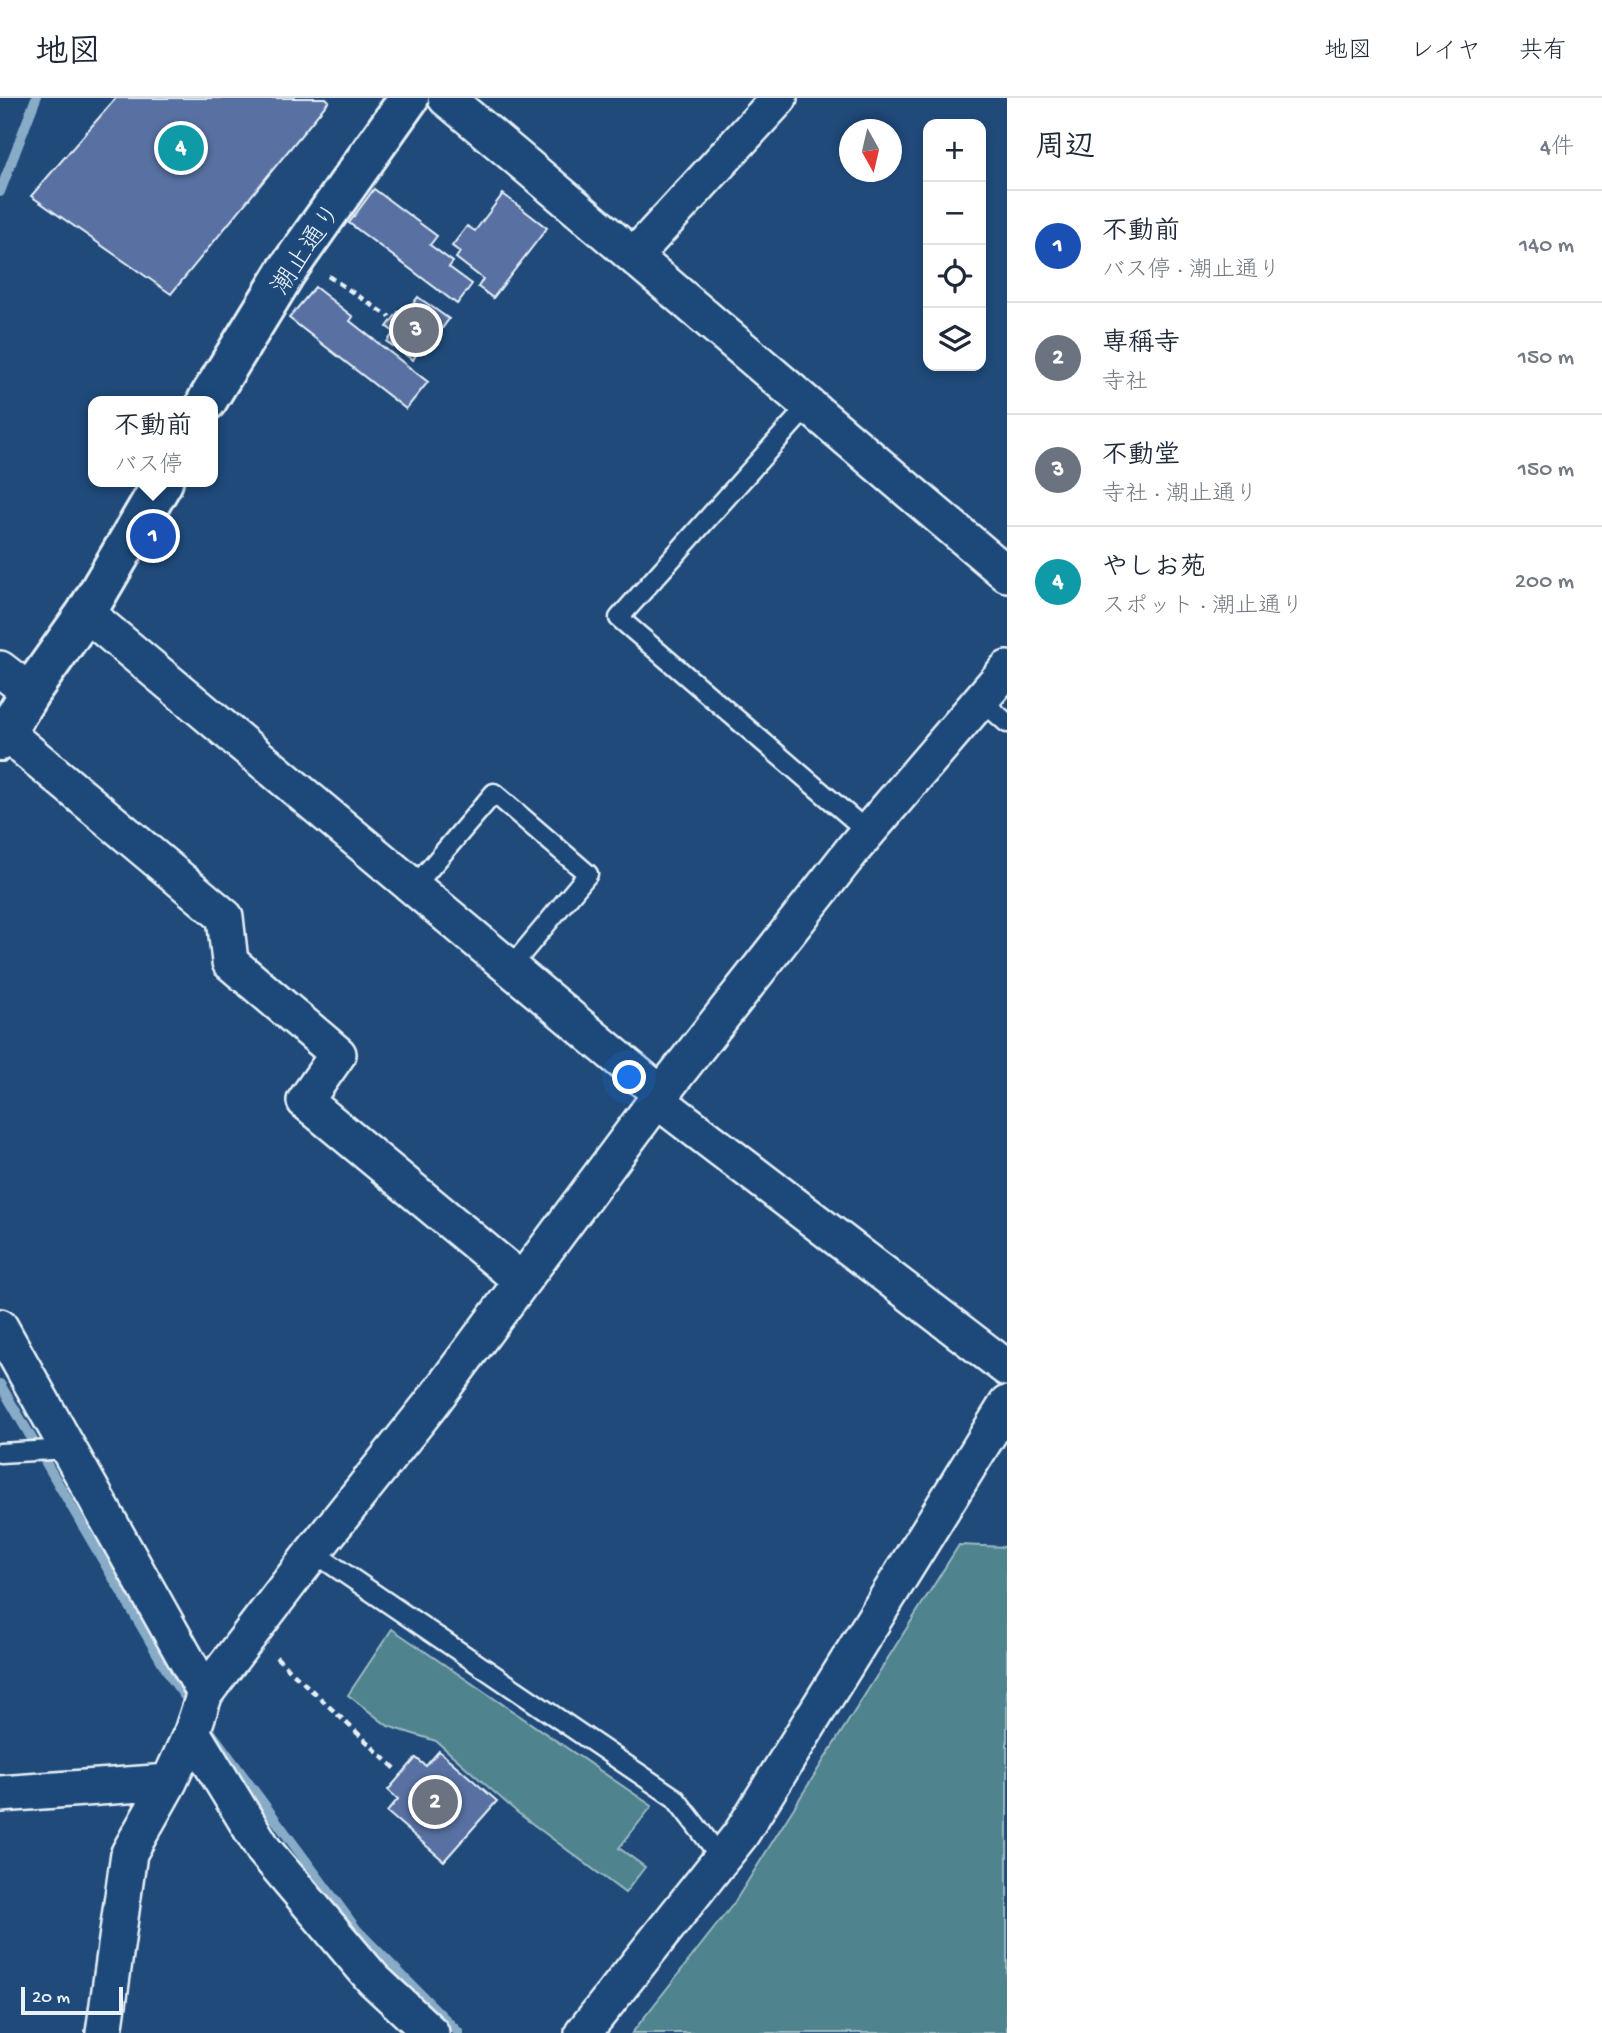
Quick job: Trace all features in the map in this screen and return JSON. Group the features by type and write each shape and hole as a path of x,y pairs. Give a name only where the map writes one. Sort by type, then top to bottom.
{"street":[{"name":"潮止通り","path":"210,396 298,256 409,98"},
{"path":"446,98 635,255 1007,574"},
{"path":"635,255 779,98"},
{"path":"160,487 86,613 30,692 3,737 225,917 230,962 338,1054 305,1101 522,1281"},
{"path":"86,613 510,968 659,1097 1007,1368"},
{"path":"104,2033 129,1853 169,1782 192,1732 205,1693 431,1404 659,1097 868,831 1007,668"},
{"path":"0,669 30,692"},
{"path":"0,1327 205,1693"},
{"path":"583,2033 741,1834 1007,1404"},
{"path":"192,1732 264,1850 373,1979 431,2033"},
{"path":"0,1794 169,1782"}],"lane":[{"path":"808,406 619,618 868,831"},
{"path":"981,700 1007,723"},
{"path":"414,887 494,793 588,874 510,968"},
{"path":"0,1452 68,1449"},
{"path":"313,1552 675,1798 722,1858"}],"path":[{"path":"298,256 390,317"},
{"path":"274,1655 398,1771"}],"green space":[{"path":"959,1545 1007,1547 1007,2033 632,2033 734,1903"},
{"path":"392,1629 652,1806 619,1848 645,1867 625,1893 518,1813 436,1741 388,1726 348,1695"}],"building":[{"path":"116,98 326,98 329,101 171,294 31,196"},
{"path":"374,189 437,236 430,245 453,262 449,267 472,284 457,304 349,223"},
{"path":"503,194 547,228 493,298 478,287 483,279 456,258 460,252 452,246 467,226 475,231"},
{"path":"315,287 353,317 350,321 428,382 406,409 289,318"},
{"path":"418,297 449,319 425,352 420,348 413,360 387,342 394,332 387,327 398,312 404,316"},
{"path":"439,1751 497,1801 444,1861 387,1812 398,1799 388,1790 416,1758 426,1766"}],"waterway":[{"path":"0,192 36,98"},
{"path":"0,1384 172,1679 192,1706"},
{"path":"210,1731 357,1930 459,2033"}],"place":[{"name":"やしお苑","path":"181,148"},
{"name":"不動堂","path":"416,330"},
{"name":"不動前","path":"153,536"},
{"name":"専稱寺","path":"435,1802"}]}
